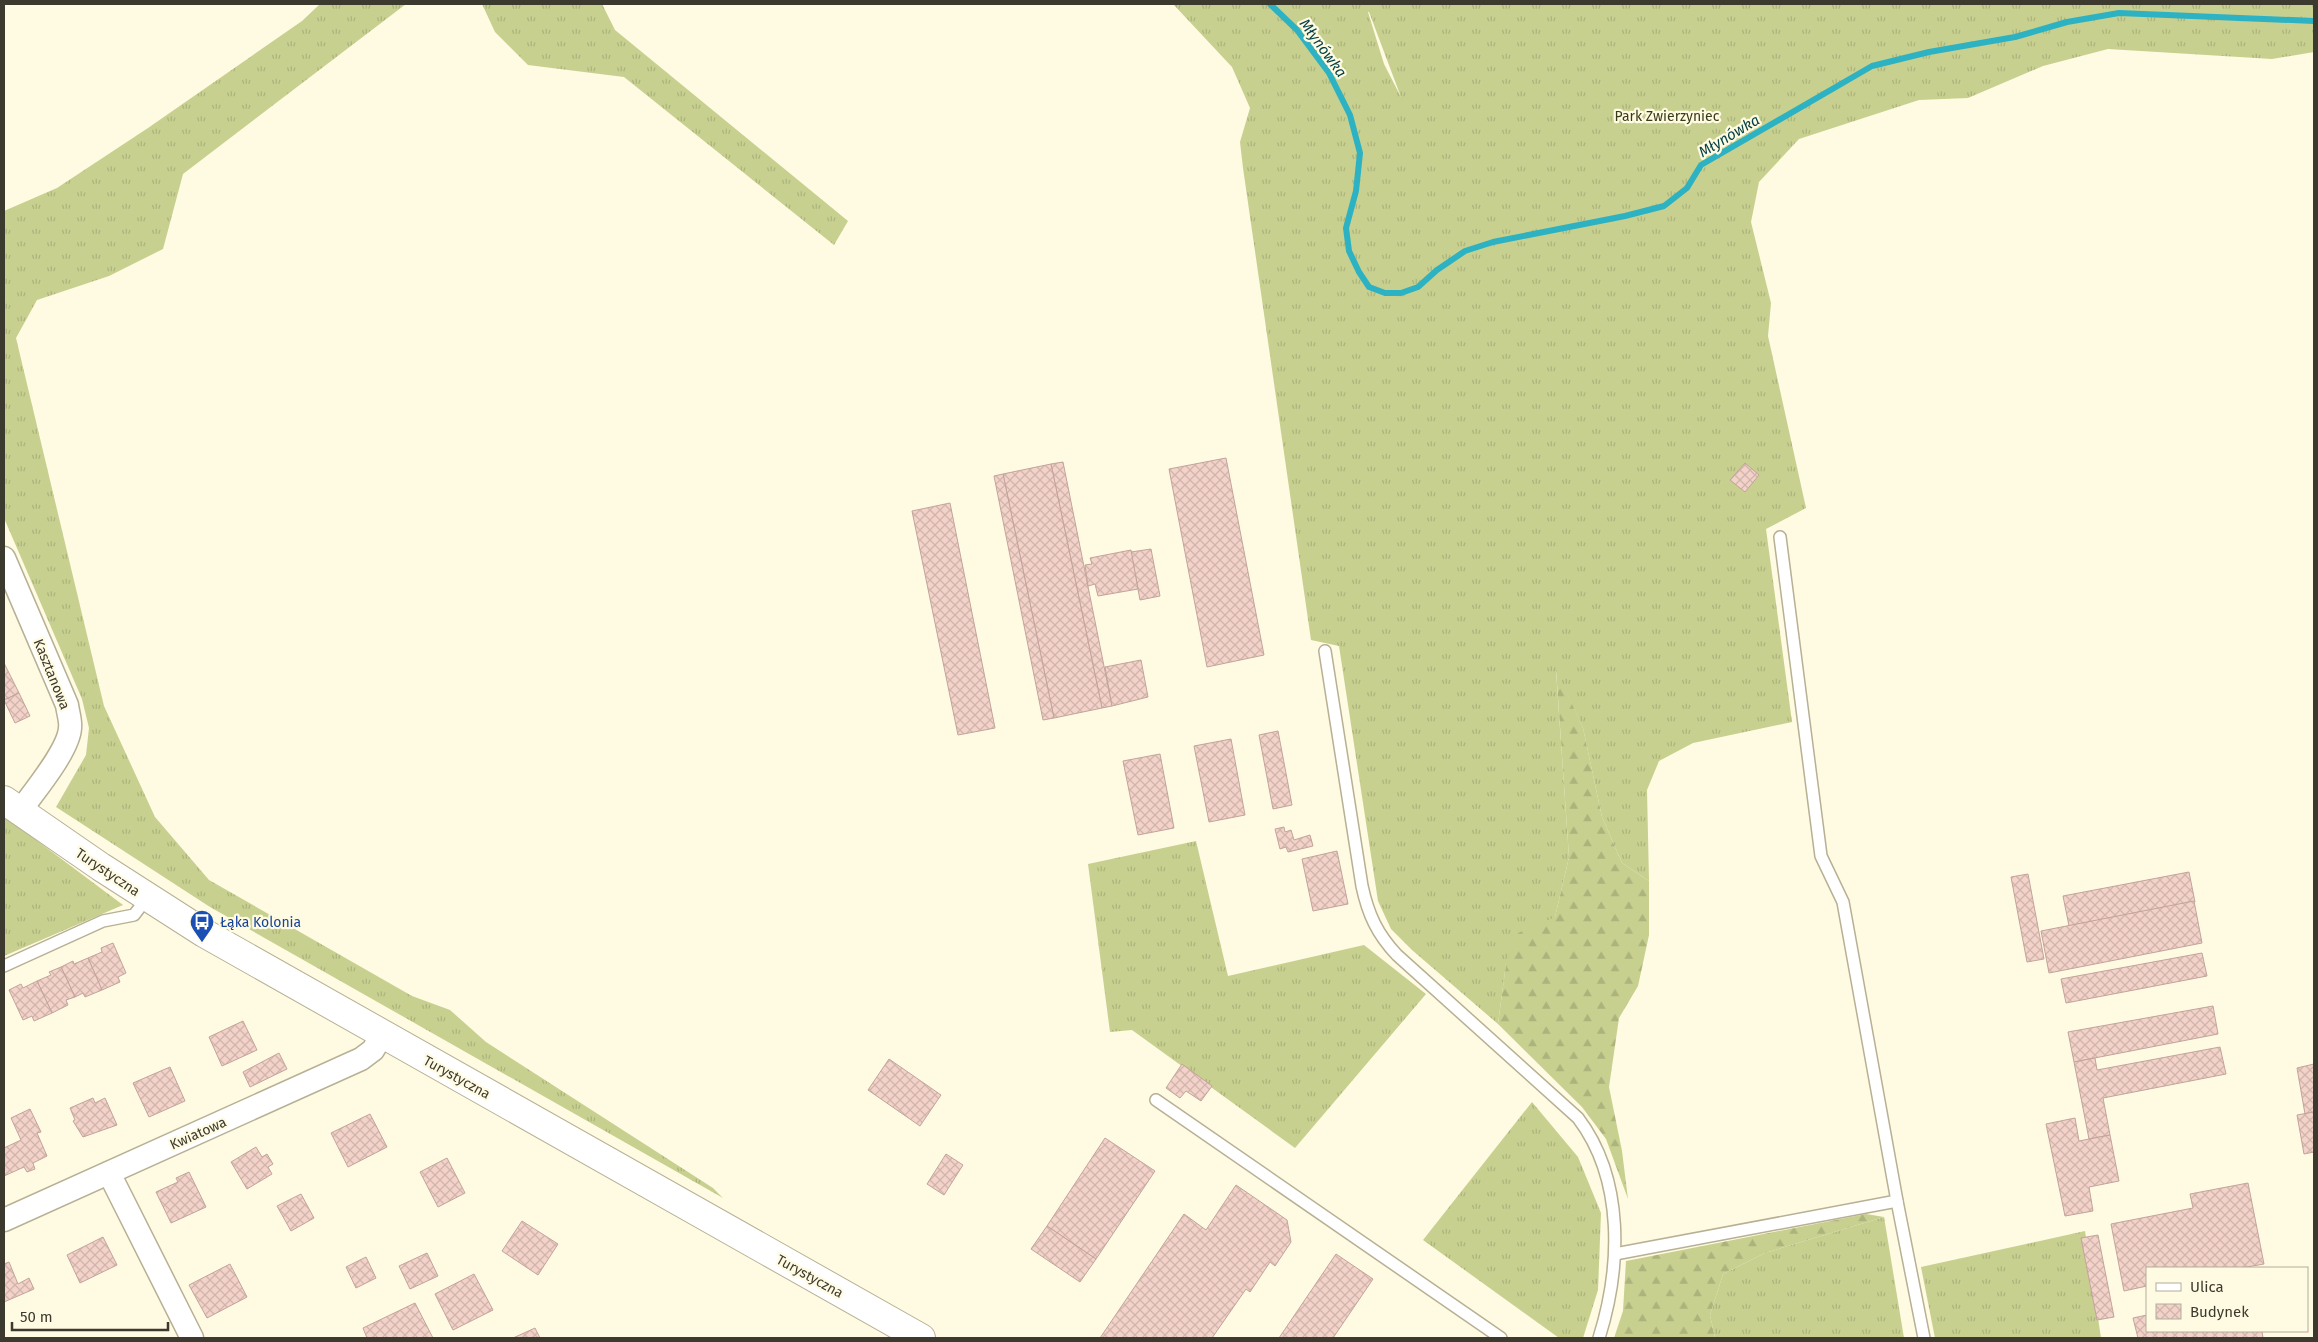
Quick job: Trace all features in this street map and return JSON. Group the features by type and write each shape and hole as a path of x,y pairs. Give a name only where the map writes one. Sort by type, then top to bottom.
{"main road":[{"name":"Turystyczna","path":"12,806 147,898 204,933 920,1338"}],"street":[{"name":"Kasztanowa","path":"4,558 66,705 70,730 55,762 12,806"},
{"name":"Kwiatowa","path":"4,1220 361,1059 377,1046 382,1035"},
{"path":"108,1173 192,1338"}],"lane":[{"path":"1780,537 1821,856 1843,902 1897,1201 1924,1338"},
{"path":"1325,652 1362,886 1373,923 1383,941 1578,1118 1589,1132 1598,1149 1614,1216 1615,1254 1607,1312 1599,1338"},
{"path":"4,966 103,921 134,915 147,898"},
{"path":"1156,1100 1501,1338"},
{"path":"1615,1254 1897,1201"}],"green space":[{"path":"320,4 406,4 183,174 163,249 109,276 37,300 16,338 104,706 155,817 209,880 412,996 450,1010 486,1042 713,1188 723,1198 210,907 56,807 86,755 89,728 82,699 4,518 4,211 57,188 148,128 302,21"},
{"path":"482,4 602,4 615,30 848,221 834,245 624,77 528,65 495,32"},
{"name":"Park Zwierzyniec","path":"1173,4 2314,4 2314,52 2272,59 2108,49 2043,66 1968,98 1919,100 1799,139 1759,182 1751,222 1771,303 1768,336 1806,508 1766,529 1792,722 1693,743 1659,761 1647,790 1649,881 1622,863 1602,817 1583,728 1556,671 1569,857 1555,917 1506,964 1498,1024 1412,950 1391,929 1378,901 1339,646 1311,640 1240,142 1250,108 1232,67","holes":["1369,12 1401,97 1384,64"]},
{"path":"1556,669 1583,728 1602,817 1622,863 1649,881 1649,935 1638,986 1619,1018 1609,1087 1622,1151 1628,1199 1606,1139 1582,1107 1498,1024 1506,964 1518,933 1555,917 1569,857"},
{"path":"4,816 123,905 4,956"},
{"path":"1196,841 1228,976 1364,945 1426,994 1295,1148 1132,1030 1110,1032 1088,864"},
{"path":"1532,1102 1578,1157 1601,1213 1598,1290 1583,1338 1559,1338 1423,1240"},
{"path":"1866,1214 1884,1217 1765,1253 1723,1274 1710,1315 1715,1338 1614,1338 1623,1311 1626,1261"},
{"path":"1884,1217 1904,1338 1715,1338 1710,1315 1723,1274 1765,1253"},
{"path":"2085,1231 2101,1338 1935,1338 1921,1267"}],"building":[{"path":"1226,458 1264,655 1207,667 1169,469"},
{"path":"1063,462 1112,706 1102,708 1051,464"},
{"path":"1745,463 1759,475 1745,492 1730,480"},
{"path":"1051,464 1102,708 1054,718 1003,474"},
{"path":"1003,474 1054,718 1043,720 994,476"},
{"path":"950,503 995,728 958,735 912,511"},
{"path":"1151,549 1160,596 1140,600 1131,552"},
{"path":"1131,550 1138,589 1098,596 1095,584 1088,586 1085,565 1092,564 1090,558"},
{"path":"1141,660 1148,697 1112,706 1105,667"},
{"path":"4,663 19,693 4,700"},
{"path":"19,693 30,716 15,723 4,700"},
{"path":"1278,731 1292,805 1273,809 1259,735"},
{"path":"1231,739 1245,815 1209,822 1194,746"},
{"path":"1160,754 1174,828 1138,835 1123,761"},
{"path":"1284,827 1285,832 1291,830 1294,840 1310,835 1313,846 1288,852 1286,847 1280,849 1275,829"},
{"path":"1337,851 1348,904 1313,911 1302,859"},
{"path":"2189,872 2195,902 2069,926 2063,896"},
{"path":"2028,874 2044,959 2027,962 2011,877"},
{"path":"2194,901 2202,943 2049,973 2041,931"},
{"path":"113,943 126,973 118,977 120,982 102,990 88,958 102,952 101,948"},
{"path":"2202,953 2207,976 2066,1003 2061,979"},
{"path":"88,958 102,990 85,997 83,993 75,997 61,967 73,961 74,964"},
{"path":"61,967 75,997 66,1000 68,1005 52,1013 37,981 51,975 49,972"},
{"path":"37,981 52,1013 34,1021 32,1016 23,1020 9,990 21,984 23,988"},
{"path":"2213,1006 2218,1034 2074,1062 2068,1032"},
{"path":"243,1021 257,1050 222,1066 209,1037"},
{"path":"2220,1047 2226,1074 2103,1098 2110,1135 2089,1139 2074,1062 2095,1058 2097,1070"},
{"path":"279,1053 287,1069 250,1087 243,1072"},
{"path":"889,1059 941,1095 920,1126 868,1090"},
{"path":"1182,1064 1212,1086 1201,1101 1186,1091 1180,1098 1166,1088"},
{"path":"2314,1064 2314,1112 2305,1114 2297,1068"},
{"path":"170,1067 185,1101 149,1117 133,1083"},
{"path":"93,1098 95,1103 105,1098 117,1125 83,1137 73,1121 75,1120 70,1108"},
{"path":"30,1109 41,1132 37,1133 47,1156 33,1163 35,1169 27,1172 24,1167 4,1176 4,1148 21,1140 11,1118"},
{"path":"2314,1112 2314,1152 2304,1154 2297,1115"},
{"path":"370,1114 387,1147 348,1167 331,1133"},
{"path":"2075,1118 2079,1141 2110,1135 2119,1181 2089,1187 2093,1211 2065,1216 2046,1124"},
{"path":"1105,1138 1155,1171 1096,1259 1047,1226"},
{"path":"256,1147 262,1157 267,1154 273,1164 268,1167 272,1174 247,1189 231,1162"},
{"path":"946,1154 963,1165 944,1195 927,1184"},
{"path":"447,1158 465,1193 438,1207 420,1172"},
{"path":"189,1172 206,1207 171,1223 156,1192 178,1182 176,1178"},
{"path":"2248,1183 2264,1264 2247,1267 2146,1267 2146,1286 2124,1291 2111,1224 2193,1208 2190,1194"},
{"path":"1236,1185 1287,1220 1291,1242 1275,1266 1270,1262 1250,1292 1246,1289 1212,1338 1100,1338 1184,1214 1206,1230"},
{"path":"301,1194 314,1218 291,1231 277,1206"},
{"path":"522,1221 558,1244 538,1275 502,1251"},
{"path":"1047,1226 1096,1259 1080,1282 1031,1249"},
{"path":"2098,1235 2114,1317 2097,1320 2081,1238"},
{"path":"103,1237 117,1265 80,1283 67,1255"},
{"path":"427,1253 438,1276 410,1289 399,1266"},
{"path":"1336,1254 1373,1279 1333,1338 1279,1338"},
{"path":"366,1257 376,1278 356,1288 346,1267"},
{"path":"9,1262 18,1284 29,1278 34,1289 4,1302 4,1264"},
{"path":"230,1264 247,1297 207,1318 189,1285"},
{"path":"474,1274 493,1310 453,1330 435,1294"},
{"path":"415,1303 433,1338 367,1338 363,1328"},
{"path":"2146,1315 2146,1332 2262,1332 2263,1338 2138,1338 2133,1318"},
{"path":"535,1328 540,1338 513,1338"}],"waterway":[{"name":"Młynówka","path":"1270,4 1297,30 1329,73 1350,115 1360,153 1356,191 1346,228 1349,251 1369,287 1385,293 1401,293 1418,287 1437,270 1465,251 1493,242 1625,216 1664,206 1687,188 1701,165 1872,66 1929,52 2015,37 2067,22 2119,13 2314,21"}],"place":[{"name":"Łąka Kolonia","path":"202,943"}]}
